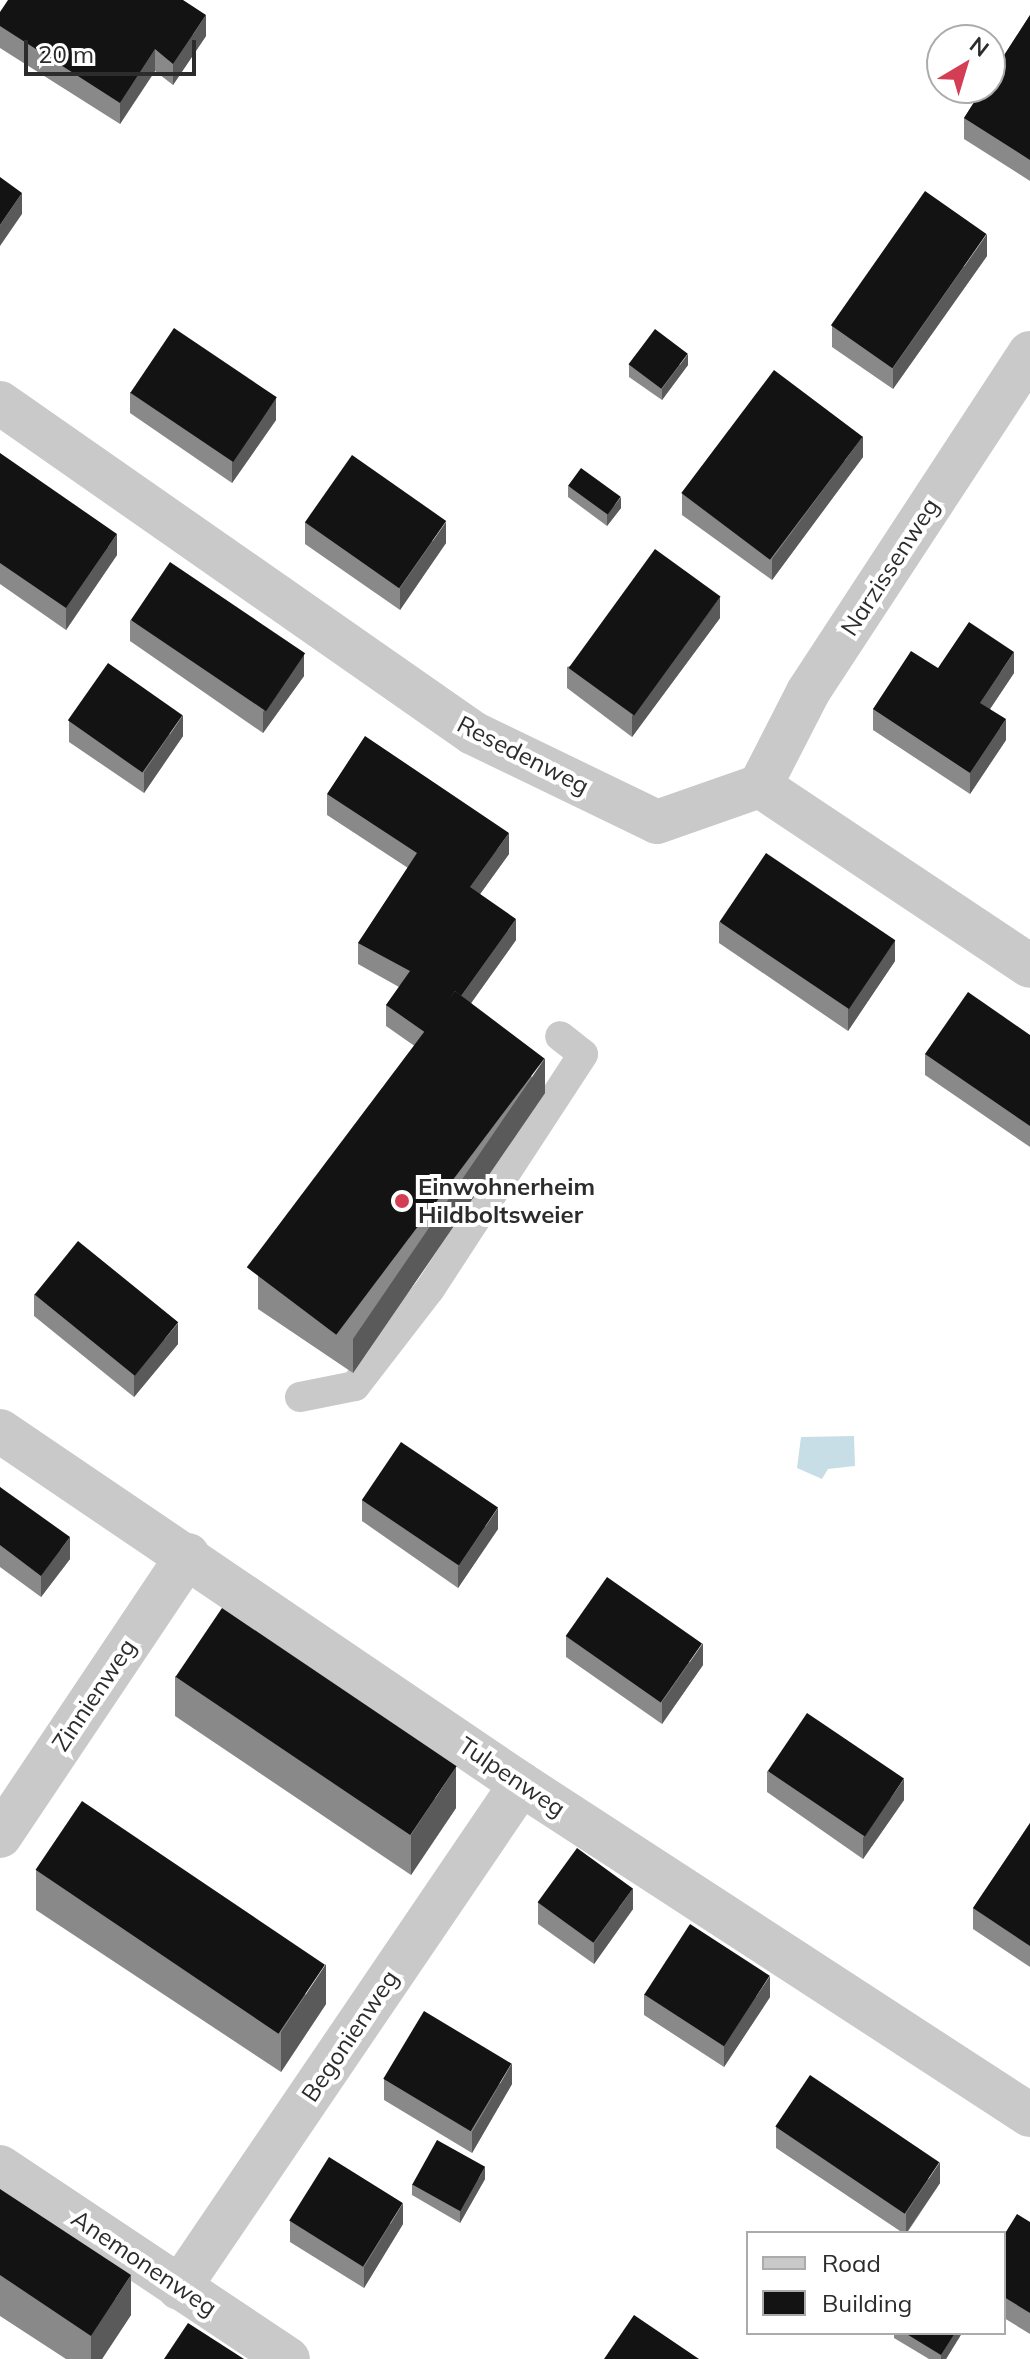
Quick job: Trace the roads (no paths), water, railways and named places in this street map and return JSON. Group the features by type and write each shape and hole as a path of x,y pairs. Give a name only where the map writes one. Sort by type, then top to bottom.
{"street":[{"name":"Narzissenweg","path":"760,786 808,692 1030,353"},
{"name":"Resedenweg","path":"0,403 473,733 657,822 760,786"},
{"path":"760,786 1030,966"},
{"name":"Tulpenweg","path":"0,1431 188,1555 521,1784 1030,2115"},
{"name":"Zinnienweg","path":"0,1836 188,1555"},
{"name":"Begonienweg","path":"179,2288 521,1784"},
{"name":"Anemonenweg","path":"0,2167 288,2359"}],"lane":[{"path":"300,1397 355,1386 430,1289 583,1054 560,1036"}],"water":[{"path":"854,1436 855,1466 828,1469 822,1479 797,1468 801,1437"}],"place":[{"name":"Einwohnerheim Hildboltsweier","path":"402,1201"}]}
